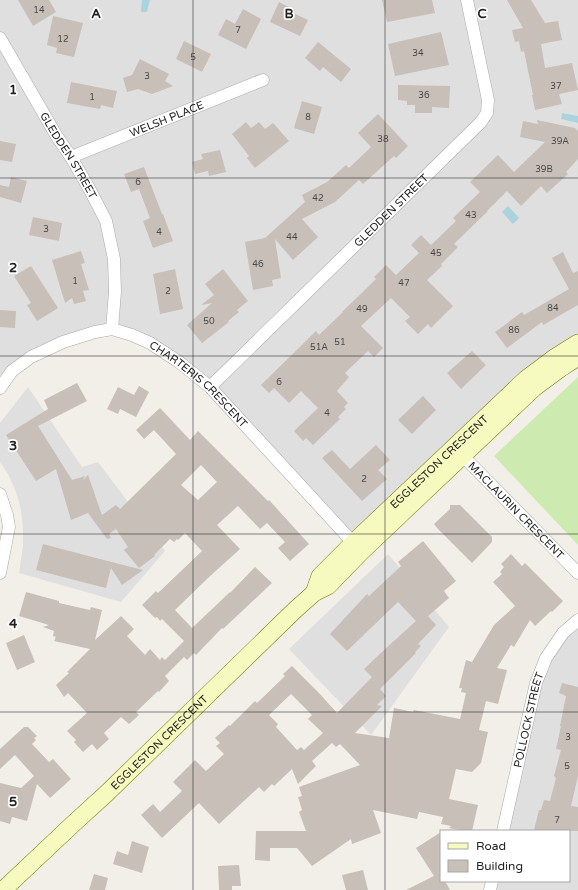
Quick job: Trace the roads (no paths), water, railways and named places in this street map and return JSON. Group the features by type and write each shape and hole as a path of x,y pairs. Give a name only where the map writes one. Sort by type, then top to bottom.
{"street":[{"name":"GLEDDEN STREET","path":"210,387 481,122 487,113 488,100 467,0"},
{"name":"GLEDDEN STREET","path":"0,38 56,135 71,157 106,221 114,260 115,292 112,329"},
{"name":"WELSH PLACE","path":"71,157 263,80"},
{"name":"CHARTERIS CRESCENT","path":"0,386 12,371 31,357 64,342 95,332 112,329 132,335 150,343 179,362 210,387 357,548"},
{"name":"EGGLESTON CRESCENT","path":"3,890 108,793 244,659 314,593 328,586 357,548 459,451 526,379 554,358 578,343"},
{"name":"EGGLESTON CRESCENT","path":"459,451 534,388 578,357"},
{"name":"MACLAURIN CRESCENT","path":"459,451 578,573"},
{"path":"0,494 9,526 0,573"},
{"name":"POLLOCK STREET","path":"503,830 536,683 546,658 563,633 578,620"}],"water":[{"path":"142,0 150,0 147,12 141,12"},
{"path":"562,113 578,116 578,123 561,119"},
{"path":"508,206 519,218 513,224 502,212"}]}
